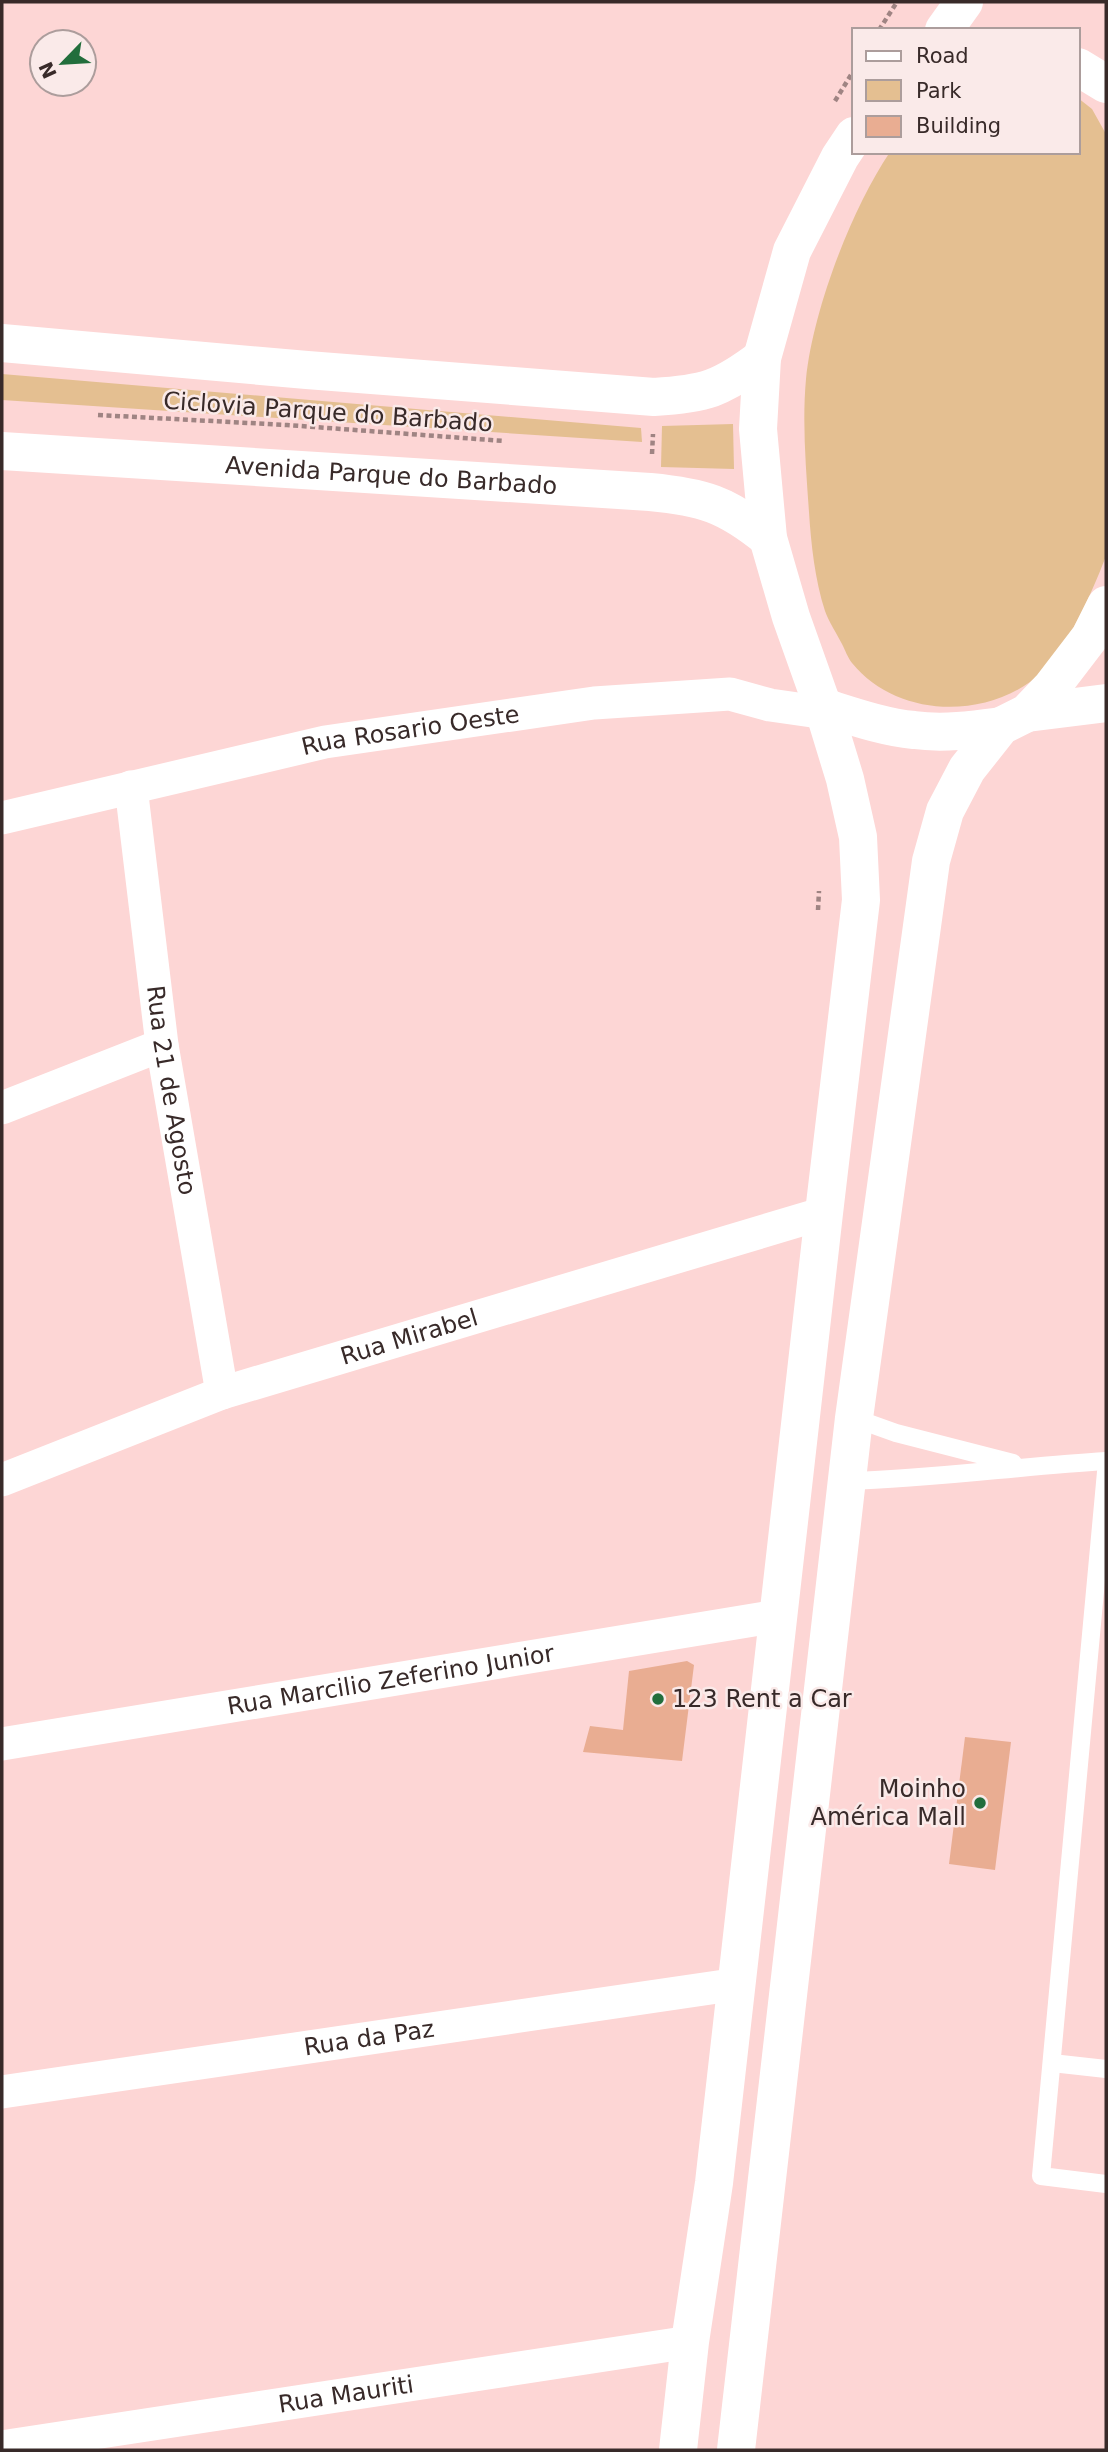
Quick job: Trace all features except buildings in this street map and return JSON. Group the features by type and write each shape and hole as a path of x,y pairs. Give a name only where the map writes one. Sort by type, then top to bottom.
{"main road":[{"path":"945,28 964,2"},
{"path":"1080,68 1106,84"},
{"path":"678,2450 738,1984 861,900 858,838 845,779 791,617 768,538 758,429 762,358 792,251 852,139"},
{"path":"2,343 654,397 711,390 735,379 762,358"},
{"name":"Avenida Parque do Barbado","path":"2,451 692,496 743,517 768,538"},
{"path":"736,2450 846,1481 931,861 945,810 967,769 1014,720 1051,688 1090,637 1106,605"},
{"path":"823,707 863,720 913,730 954,732 1106,703"}],"street":[{"name":"Rua Rosario Oeste","path":"2,818 325,742 594,704 730,694 769,705 812,711 823,707"},
{"name":"Rua 21 de Agosto","path":"131,787 162,1045 222,1393"},
{"path":"2,1108 162,1045"},
{"name":"Rua Mirabel","path":"2,1480 222,1393 824,1213"},
{"name":"Rua Marcilio Zeferino Junior","path":"2,1744 778,1616"},
{"name":"Rua da Paz","path":"2,2092 738,1984"},
{"name":"Rua Mauriti","path":"2,2447 690,2342"}],"lane":[{"path":"854,1418 896,1433 1023,1466"},
{"path":"846,1481 887,1480 1023,1466 1106,1461"},
{"path":"1106,1472 1041,2176 1106,2184"},
{"path":"1052,2063 1106,2069"}],"path":[{"path":"880,28 897,2"},
{"path":"650,492 654,397"},
{"name":"Ciclovia Parque do Barbado","path":"97,415 517,441"},
{"path":"639,450 652,451"},
{"path":"817,915 819,888"}],"green space":[{"path":"1080,100 1092,109 1106,134 1106,556 1075,625 1054,658 1030,682 1009,694 986,702 937,706 913,702 890,693 870,680 852,663 829,619 816,574 804,429 810,352 836,261 875,176 889,154 1080,154"},
{"path":"2,374 641,428 642,442 2,400"},
{"path":"733,424 734,469 661,467 662,426"}],"place":[{"name":"123 Rent a Car","path":"658,1699"},
{"name":"Moinho América Mall","path":"980,1803"}]}
